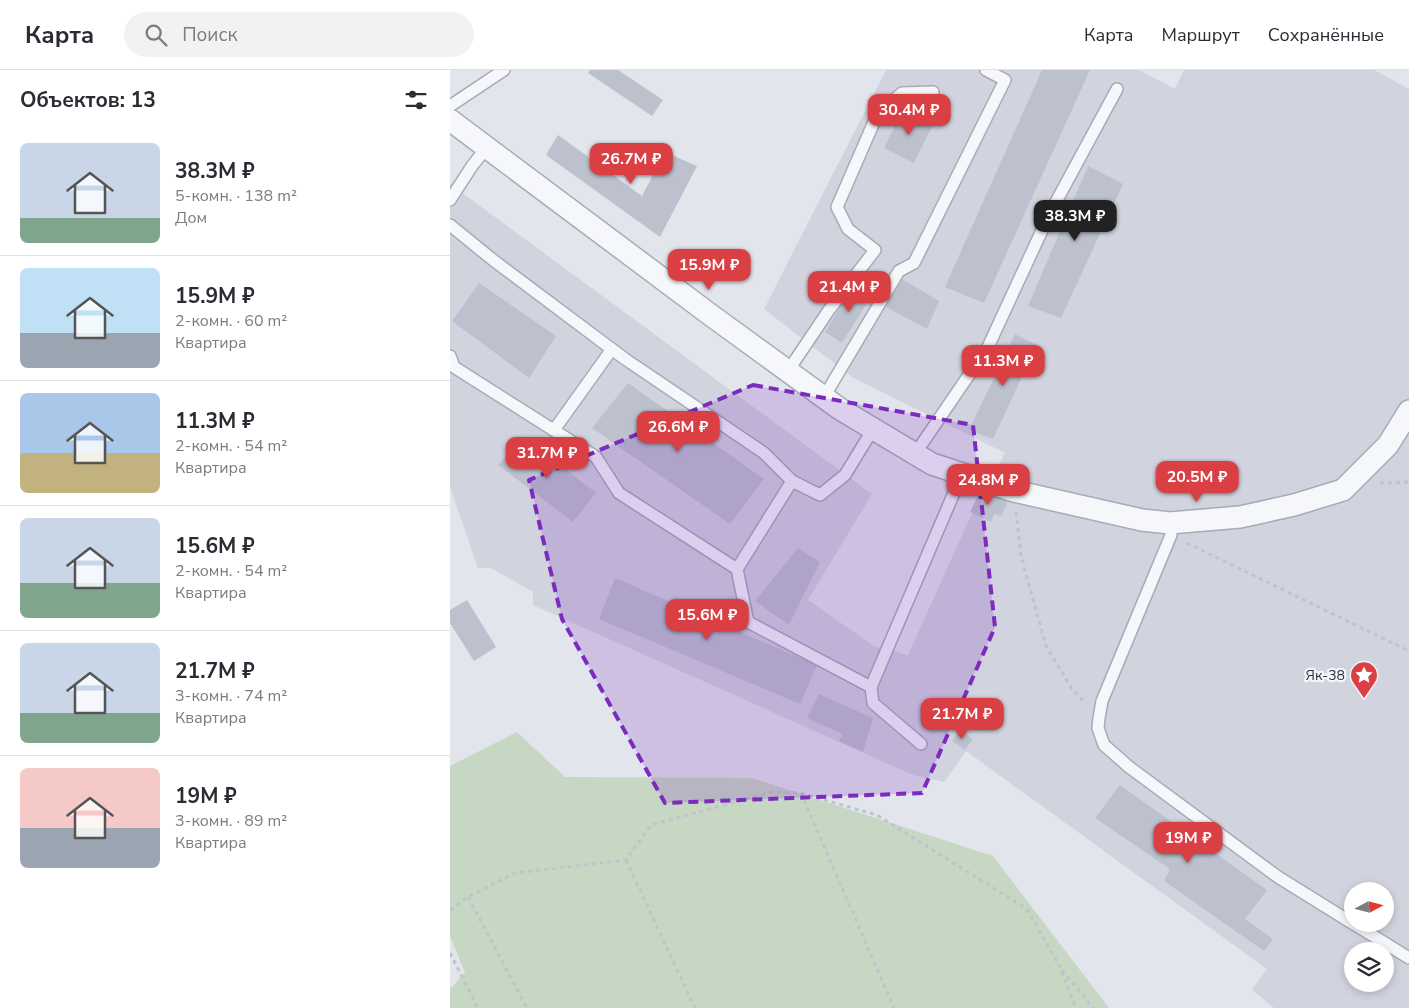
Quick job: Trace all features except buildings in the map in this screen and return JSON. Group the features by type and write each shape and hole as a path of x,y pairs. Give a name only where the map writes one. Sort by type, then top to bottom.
{"street":[{"path":"450,120 840,409 932,464 1014,491 1142,520 1170,529 1240,518 1294,505 1343,490 1388,445 1409,411"}],"lane":[{"path":"450,106 504,70"},
{"path":"824,397 898,271 914,263 1005,80 986,70"},
{"path":"915,454 988,346 1050,214 1117,89"},
{"path":"788,371 829,310 875,250 848,229 837,207 877,115 902,93 933,92"},
{"path":"450,200 487,148"},
{"path":"450,225 493,260 612,349 764,453 792,481 820,495 846,475 873,429"},
{"path":"554,430 612,349"},
{"path":"450,356 454,367 596,457 619,493 737,568"},
{"path":"921,744 873,703 871,687 962,474"},
{"path":"792,481 737,568 748,622 871,687"},
{"path":"1170,529 1102,701 1098,728 1104,745 1129,767 1278,877 1344,917"},
{"path":"1367,932 1409,958"}],"path":[{"path":"1014,491 1021,556 1046,646 1072,689 1099,718"},
{"path":"1170,529 1409,651"},
{"path":"450,910 468,896 515,873 626,860 651,824 773,792 800,793 877,815 1027,910 1060,967 1076,1008"},
{"path":"800,793 894,1008"},
{"path":"626,860 695,1008"},
{"path":"468,896 527,1008"},
{"path":"450,953 478,1008"},
{"path":"1060,967 1093,1008"}],"highlighted area":[{"path":"753,385 973,425 995,627 922,793 665,803 562,619 529,480"}],"shaded area":[{"path":"886,70 1139,70 1175,89 1184,70 1374,70 1409,89 1409,1008 1274,1008 1252,990 1267,969 966,751 944,782 913,775 533,605 533,592 491,568 478,568 450,487 450,184 872,494 808,600 874,646 908,655 969,520 1005,453 852,377 764,309"}],"green space":[{"path":"517,732 565,777 752,778 993,856 1109,1008 450,1008 450,989 465,973 450,936 450,766"}],"place":[{"name":"Як-38","path":"1364,699"}]}
